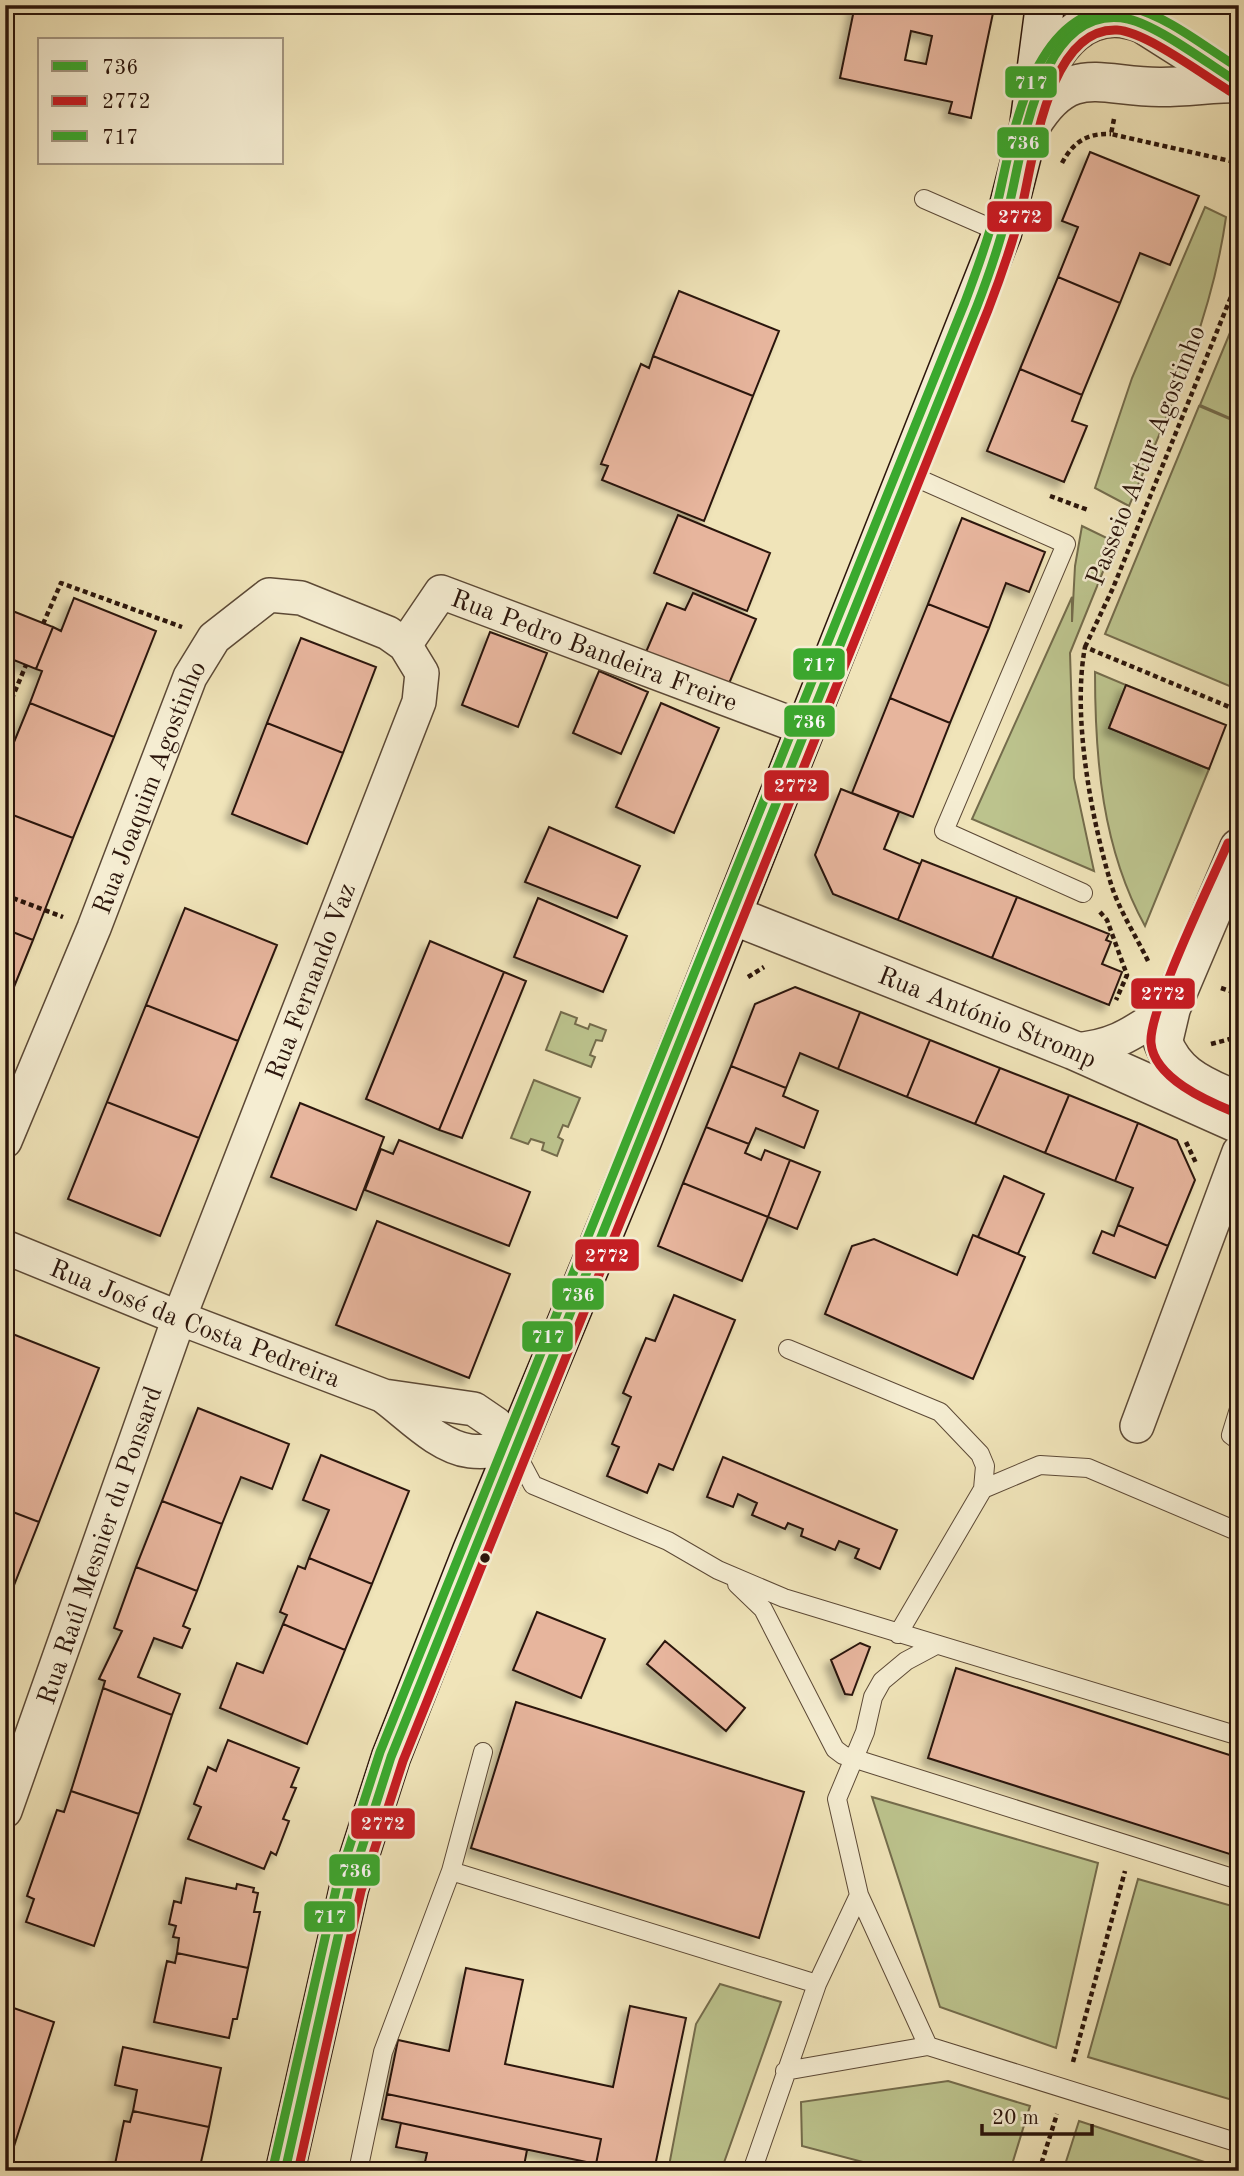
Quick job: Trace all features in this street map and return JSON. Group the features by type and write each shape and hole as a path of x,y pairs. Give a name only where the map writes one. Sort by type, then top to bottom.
{"main road":[{"path":"1029,127 1045,5"},
{"path":"285,2171 360,1850 407,1713 732,915 1002,233 1042,80 1056,52 1073,33 1095,20 1110,16 1128,18 1143,24 1237,83"},
{"path":"1029,127 1056,93 1078,83 1099,81 1160,87 1237,83"},
{"path":"1239,848 1171,1008 1163,1042 1172,1060 1197,1083 1239,1101"},
{"name":"Rua António Stromp","path":"732,915 1073,1050 1239,1124"}],"street":[{"name":"Rua Pedro Bandeira Freire","path":"405,645 441,592 806,729"},
{"name":"Rua Joaquim Agostinho","path":"5,1141 94,928 190,677 214,638 258,601 269,595 283,594 301,598 388,633 405,645"},
{"name":"Rua Fernando Vaz","path":"179,1318 419,702 422,673 405,645"},
{"path":"1073,1050 1101,1048 1121,1040 1171,1008"},
{"path":"1137,1426 1239,1152"},
{"name":"Rua José da Costa Pedreira","path":"5,1247 179,1318 384,1396 474,1409 496,1424 514,1450"},
{"name":"Rua Raúl Mesnier du Ponsard","path":"5,1811 179,1318"}],"lane":[{"path":"924,199 1002,233"},
{"path":"908,474 1066,544 944,831 1083,893"},
{"path":"788,1349 940,1412 980,1454 985,1466 983,1489 898,1634"},
{"path":"1239,1409 1231,1435 1239,1441"},
{"path":"514,1450 533,1485 668,1541 718,1570 784,1598 1239,1735"},
{"path":"983,1489 1040,1465 1088,1468 1239,1532"},
{"path":"718,1570 754,1598 763,1609 835,1749 854,1759 1239,1880"},
{"path":"928,2046 859,1895 837,1799 865,1732 873,1697 882,1681 906,1661 936,1645"},
{"path":"358,2171 383,2052 451,1871 483,1752"},
{"path":"451,1871 817,1984"},
{"path":"751,2171 817,1984 859,1895"},
{"path":"785,2071 928,2046 1239,2143"}],"path":[{"name":"Passeio Artur Agostinho","path":"1148,961 1111,886 1085,762 1081,670 1085,647 1113,588 1239,277"},
{"path":"1050,496 1088,510"},
{"path":"43,624 61,583 214,638"},
{"path":"1085,647 1239,711"},
{"path":"5,715 26,665"},
{"path":"1083,893 1107,920 1127,975 1114,1007"},
{"path":"5,895 45,910"},
{"path":"1040,2171 1131,1846"}],"green space":[{"path":"1205,207 1226,217 1211,292 1187,364 1129,506 1095,488 1132,378"},
{"path":"1239,311 1239,422 1200,405"},
{"path":"1199,406 1239,423 1239,690 1105,634"},
{"path":"1082,526 1115,542 1070,653 1074,778 1094,871 972,819 1072,597 1072,622 1075,566"},
{"path":"1095,672 1126,685 1109,728 1209,769 1145,926 1119,866 1110,834 1099,770"},
{"path":"561,1012 577,1018 575,1024 588,1029 590,1024 606,1030 602,1041 596,1040 590,1055 595,1057 591,1067 546,1050"},
{"path":"534,1080 580,1098 568,1127 563,1125 558,1137 563,1140 557,1156 542,1150 544,1143 531,1139 528,1144 511,1138"},
{"path":"872,1797 1098,1863 1056,2048 940,2007"},
{"path":"1138,1879 1239,1908 1239,2102 1088,2057"},
{"path":"720,1984 781,2002 721,2171 668,2171 696,2024"},
{"path":"948,2081 1030,2106 1010,2171 897,2171 802,2146 801,2102"},
{"path":"1079,2121 1232,2171 1063,2171"}],"building":[{"path":"855,5 953,5 993,13 971,118 949,113 952,102 840,78","holes":["911,31 932,36 926,64 905,60"]},
{"path":"953,5 995,5 993,13"},
{"path":"1090,152 1199,196 1170,265 1140,253 1120,303 1058,277 1078,227 1062,221"},
{"path":"1058,277 1120,303 1082,395 1020,369"},
{"path":"679,291 779,331 753,396 653,356"},
{"path":"653,356 753,396 704,521 602,480 608,466 601,464 641,364 649,368"},
{"path":"1020,369 1082,395 1072,421 1087,426 1064,482 987,451"},
{"path":"678,515 770,553 747,611 654,573"},
{"path":"962,518 1045,552 1029,592 1006,583 989,628 928,604"},
{"path":"693,593 756,619 728,686 646,652 667,603 685,610"},
{"path":"74,598 156,631 114,737 30,703 42,671 36,669 53,627 61,631"},
{"path":"928,604 989,628 950,723 890,698"},
{"path":"5,608 53,627 36,669 14,660 8,674 5,673"},
{"path":"490,632 547,653 518,727 462,705"},
{"path":"301,638 376,667 343,753 267,723"},
{"path":"599,671 648,692 621,754 573,733"},
{"path":"1126,685 1226,725 1209,769 1109,728"},
{"path":"890,698 950,723 913,817 852,793"},
{"path":"30,703 114,737 73,838 5,812 5,764"},
{"path":"661,703 719,728 674,833 616,807"},
{"path":"267,723 343,753 307,844 232,814"},
{"path":"841,789 899,812 884,849 920,864 898,920 833,894 815,855"},
{"path":"5,812 73,838 33,940 5,929"},
{"path":"549,827 640,866 617,918 525,882"},
{"path":"922,860 1017,897 992,958 898,920"},
{"path":"1017,897 1109,934 1106,940 1111,942 1102,964 1122,972 1109,1005 992,958"},
{"path":"538,898 627,936 603,992 514,957"},
{"path":"185,908 277,945 238,1041 146,1005"},
{"path":"5,929 33,940 5,1009"},
{"path":"430,941 504,972 439,1130 366,1099"},
{"path":"504,972 526,981 462,1138 439,1130"},
{"path":"795,987 860,1012 838,1069 800,1053 786,1088 731,1066 755,1004"},
{"path":"146,1005 238,1041 199,1138 107,1102"},
{"path":"860,1012 930,1040 907,1097 838,1069"},
{"path":"930,1040 1000,1068 975,1124 907,1097"},
{"path":"731,1066 786,1088 783,1096 818,1111 804,1148 756,1128 749,1144 706,1127"},
{"path":"1000,1068 1069,1095 1045,1153 975,1124"},
{"path":"1069,1095 1138,1123 1115,1181 1045,1153"},
{"path":"107,1102 199,1138 160,1236 68,1199"},
{"path":"300,1103 384,1137 356,1210 271,1177"},
{"path":"1138,1123 1177,1140 1195,1180 1168,1246 1118,1225 1133,1188 1115,1181"},
{"path":"706,1127 749,1144 745,1153 761,1160 765,1150 790,1160 768,1217 683,1183"},
{"path":"399,1140 530,1192 509,1246 365,1190 381,1149 393,1154"},
{"path":"790,1160 820,1172 797,1229 768,1217"},
{"path":"1004,1176 1044,1194 1018,1254 978,1237"},
{"path":"683,1183 768,1217 742,1281 658,1246"},
{"path":"377,1221 510,1274 469,1378 336,1325"},
{"path":"1118,1225 1168,1246 1155,1278 1093,1253 1102,1231 1114,1236"},
{"path":"973,1235 1025,1257 973,1379 825,1314 852,1246 874,1239 957,1275"},
{"path":"674,1295 735,1320 673,1470 659,1464 647,1493 607,1476 619,1447 612,1444 631,1397 623,1393 646,1338 655,1341"},
{"path":"5,1331 99,1368 39,1522 5,1509"},
{"path":"198,1408 289,1444 272,1489 241,1477 222,1524 162,1501"},
{"path":"321,1455 409,1491 372,1584 309,1558 329,1510 303,1500"},
{"path":"723,1457 897,1530 880,1569 855,1558 859,1549 839,1541 835,1550 801,1536 803,1529 788,1523 785,1529 752,1515 757,1503 738,1494 733,1507 707,1497"},
{"path":"162,1501 222,1524 197,1591 136,1567"},
{"path":"5,1509 39,1522 5,1608"},
{"path":"309,1558 372,1584 345,1650 283,1624 287,1615 280,1612 298,1566 305,1569"},
{"path":"136,1567 197,1591 183,1626 190,1629 182,1648 154,1638 138,1677 180,1694 172,1715 103,1688 105,1681 99,1679 122,1631 114,1628"},
{"path":"537,1612 605,1639 581,1698 513,1670"},
{"path":"283,1624 345,1650 307,1744 220,1708 237,1663 263,1673"},
{"path":"665,1641 745,1708 726,1731 647,1664"},
{"path":"860,1643 870,1647 852,1695 845,1694 831,1660"},
{"path":"956,1668 1239,1758 1239,1857 928,1758"},
{"path":"103,1688 172,1715 139,1814 71,1791"},
{"path":"516,1702 804,1792 759,1938 471,1848"},
{"path":"228,1740 299,1768 291,1787 296,1788 283,1819 289,1821 276,1855 271,1852 264,1869 188,1839 201,1807 194,1804 208,1767 216,1771"},
{"path":"71,1791 139,1814 94,1946 26,1922 34,1899 27,1896 57,1810 64,1812"},
{"path":"186,1878 236,1889 237,1884 254,1888 253,1892 258,1893 254,1912 260,1912 248,1968 177,1953 179,1938 173,1937 176,1926 169,1924 174,1901 181,1903"},
{"path":"177,1953 248,1968 237,2019 233,2019 229,2038 154,2022 167,1961 175,1963"},
{"path":"466,1968 523,1980 505,2064 613,2087 630,2006 686,2018 654,2171 595,2169 601,2139 387,2094 398,2040 449,2051"},
{"path":"5,2005 54,2022 6,2171 5,2171"},
{"path":"123,2047 221,2068 209,2127 133,2111 137,2090 115,2085"},
{"path":"387,2094 601,2139 596,2164 382,2119"},
{"path":"133,2111 209,2127 199,2171 114,2169 124,2121 130,2122"},
{"path":"401,2123 527,2150 523,2171 423,2171 427,2153 396,2147"}],"transit line":[{"name":"717","path":"273,2168 337,1885 380,1752 965,302 990,230 1010,145 1032,78 1049,49 1070,26 1098,11 1132,8 1173,25 1239,68"},
{"name":"736","path":"285,2171 349,1888 391,1757 977,306 1001,235 1020,153 1040,86 1054,56 1073,33 1098,20 1128,19 1169,38 1239,83"},
{"name":"2772","path":"298,2171 361,1891 403,1761 988,310 1017,227 1038,134 1059,74 1074,51 1093,35 1117,30 1129,32 1159,46 1233,93"},
{"name":"2772","path":"1228,843 1170,975 1153,1027 1151,1043 1154,1056 1171,1077 1197,1095 1234,1112"}]}
